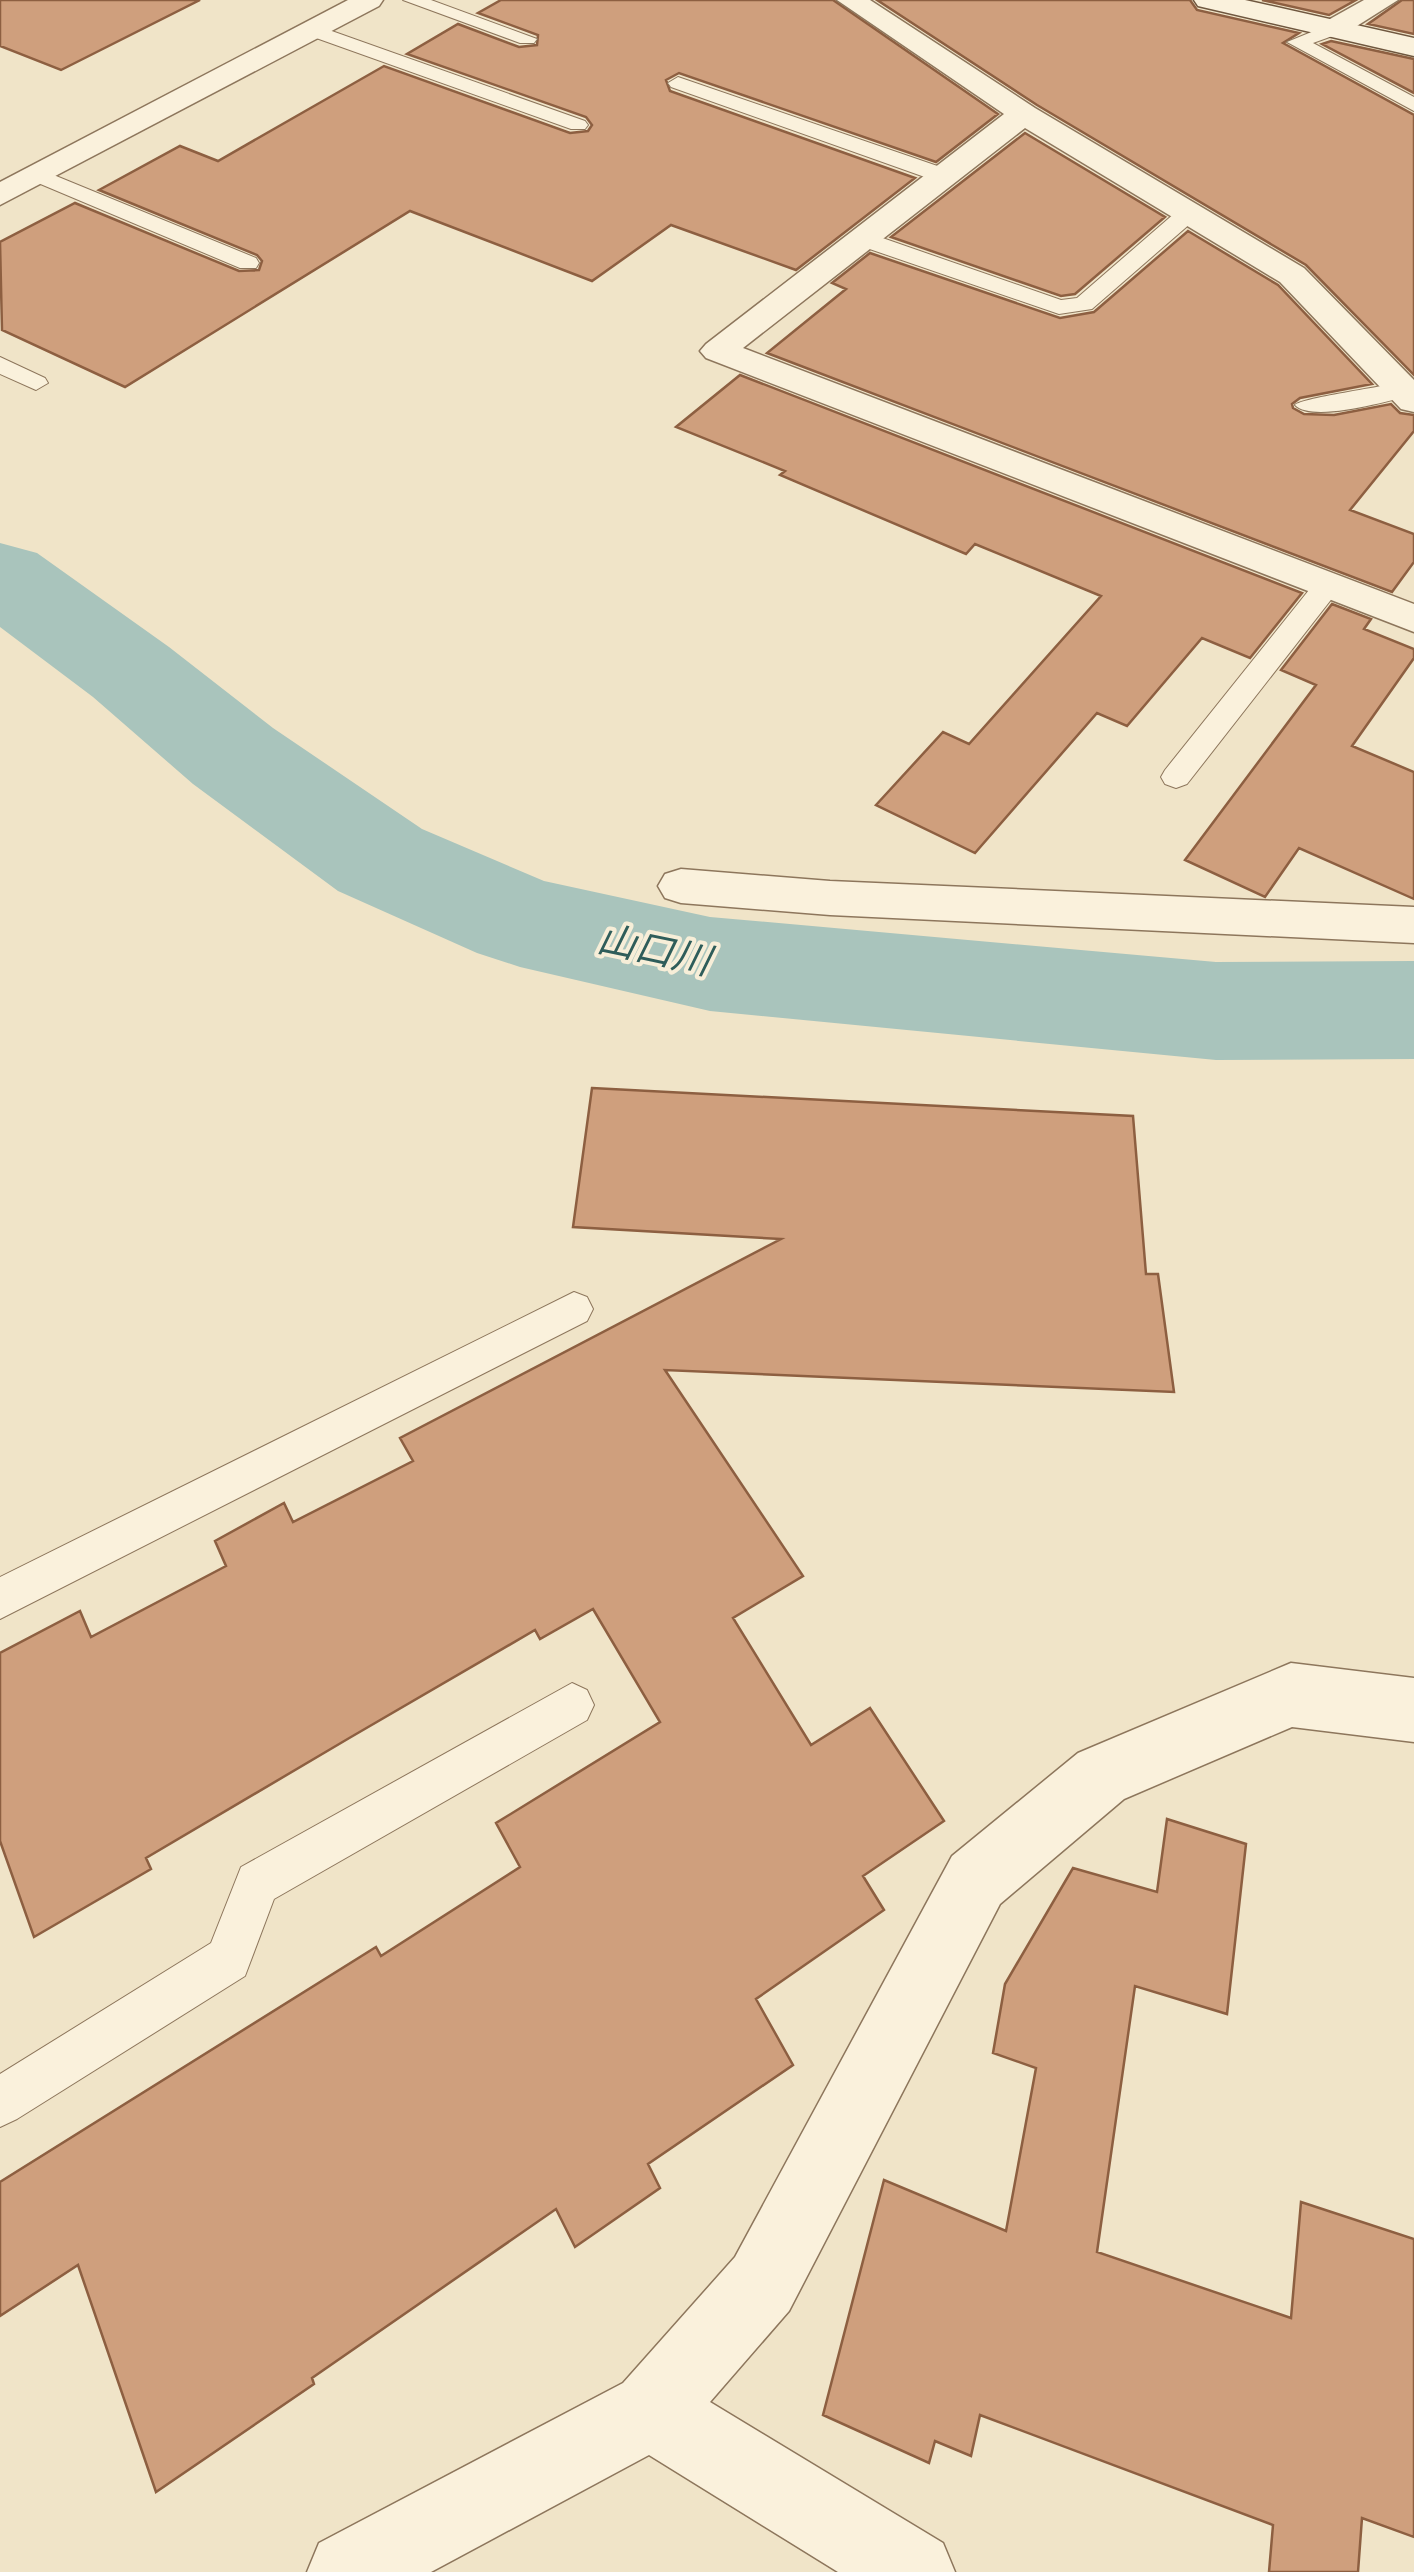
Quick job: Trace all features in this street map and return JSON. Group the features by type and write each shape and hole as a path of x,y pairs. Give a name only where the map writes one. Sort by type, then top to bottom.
{"street":[{"path":"0,194 368,0"},
{"path":"851,0 1024,114 1192,211 1292,275 1410,392"},
{"path":"1208,0 1414,47"},
{"path":"1332,30 1384,0"},
{"path":"1024,114 718,351 1414,619"},
{"path":"681,886 830,898 1414,925"},
{"path":"348,2572 651,2412 762,2284 976,1880 1101,1776 1290,1695 1414,1710"},
{"path":"651,2412 914,2572"}],"lane":[{"path":"412,0 527,39"},
{"path":"312,30 578,125"},
{"path":"1332,30 1298,42 1414,105"},
{"path":"678,83 944,176"},
{"path":"39,175 248,263"},
{"path":"863,239 1059,306 1084,304 1192,211"},
{"path":"0,364 36,382"},
{"path":"1307,405 1410,392"},
{"path":"1176,777 1326,586"},
{"path":"0,1599 574,1309"},
{"path":"0,2102 228,1959 257,1883 572,1705"}],"building":[{"path":"0,0 200,0 61,70 0,46"},
{"path":"501,0 833,0 998,114 936,162 679,73 666,80 670,91 915,178 796,270 671,225 592,281 410,211 125,387 2,330 0,242 75,203 239,271 259,270 262,261 257,255 99,190 180,146 218,161 384,66 570,133 588,131 592,125 586,117 407,54 458,24 519,47 537,45 538,35 478,13"},
{"path":"877,0 1190,0 1197,10 1299,33 1283,43 1414,115 1414,375 1306,265 1037,105"},
{"path":"1262,0 1356,0 1329,15"},
{"path":"1402,0 1414,0 1414,34 1368,24"},
{"path":"1331,41 1414,59 1414,93 1322,44"},
{"path":"1025,133 1165,217 1075,294 1061,296 891,237"},
{"path":"1188,231 1278,285 1372,384 1300,398 1292,404 1293,408 1304,414 1334,415 1391,404 1400,413 1414,415 1414,431 1350,510 1414,534 1414,562 1392,592 767,353 846,289 832,283 870,253 1060,318 1094,312"},
{"path":"740,375 1302,593 1250,658 1202,638 1127,726 1097,713 975,853 876,805 943,732 969,744 1101,596 975,544 966,554 780,475 785,471 676,427"},
{"path":"1332,604 1371,619 1364,629 1414,649 1414,658 1352,746 1414,772 1414,899 1299,848 1265,897 1185,860 1316,685 1281,670"},
{"path":"592,1088 1133,1116 1146,1274 1158,1274 1174,1392 665,1370 803,1576 733,1618 811,1745 870,1708 944,1821 863,1876 884,1910 756,1999 793,2065 648,2164 660,2188 575,2247 556,2209 312,2378 314,2384 156,2492 78,2265 0,2316 0,2182 376,1947 381,1956 520,1867 496,1823 660,1722 593,1609 540,1639 535,1630 351,1737 146,1858 151,1869 34,1937 0,1841 0,1653 80,1611 91,1637 226,1566 215,1541 284,1503 293,1522 413,1461 400,1438 781,1239 573,1227"},
{"path":"1167,1819 1246,1844 1227,2014 1135,1986 1097,2252 1291,2318 1301,2202 1414,2239 1414,2537 1362,2518 1358,2572 1269,2572 1273,2525 980,2415 971,2456 935,2441 929,2463 823,2415 884,2180 1006,2231 1036,2068 993,2053 1005,1984 1073,1868 1157,1892"}],"waterway":[{"name":"山口川","path":"0,576 131,672 233,756 380,860 520,921 710,964 1216,1011 1414,1010"}]}
